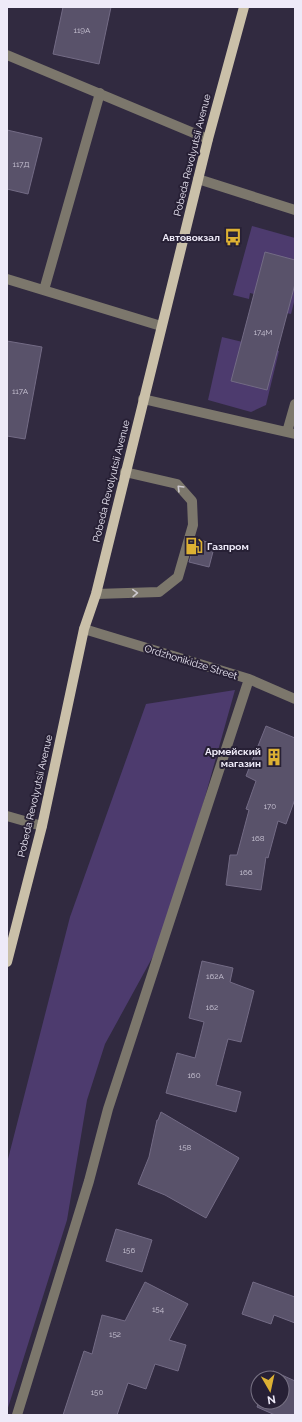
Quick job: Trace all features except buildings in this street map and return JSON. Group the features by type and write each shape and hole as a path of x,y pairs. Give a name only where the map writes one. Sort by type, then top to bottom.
{"main road":[{"name":"Pobeda Revolyutsii Avenue","path":"7,962 42,826 84,629 96,594 208,139 244,7"}],"street":[{"path":"7,55 208,139"},
{"path":"44,290 100,93"},
{"path":"198,179 295,210"},
{"path":"7,279 161,326"},
{"path":"143,399 291,433 295,404"},
{"path":"96,594 159,592 178,577 193,525 192,501 177,484 125,472"},
{"name":"Ordzhonikidze Street","path":"84,629 249,679 294,697"},
{"path":"17,1415 89,1181 108,1109 249,679"},
{"path":"7,816 42,826"}],"shaded area":[{"path":"252,226 295,238 295,298 291,314 270,309 273,299 250,293 249,299 233,295"},
{"path":"222,337 279,351 266,405 251,412 208,400"},
{"path":"235,690 168,929 105,1044 87,1100 67,1220 7,1411 7,1163 70,917 146,704"}],"place":[{"name":"Автовокзал","path":"233,237"},
{"name":"Газпром","path":"194,546"},
{"name":"Армейский магазин","path":"274,757"}]}
